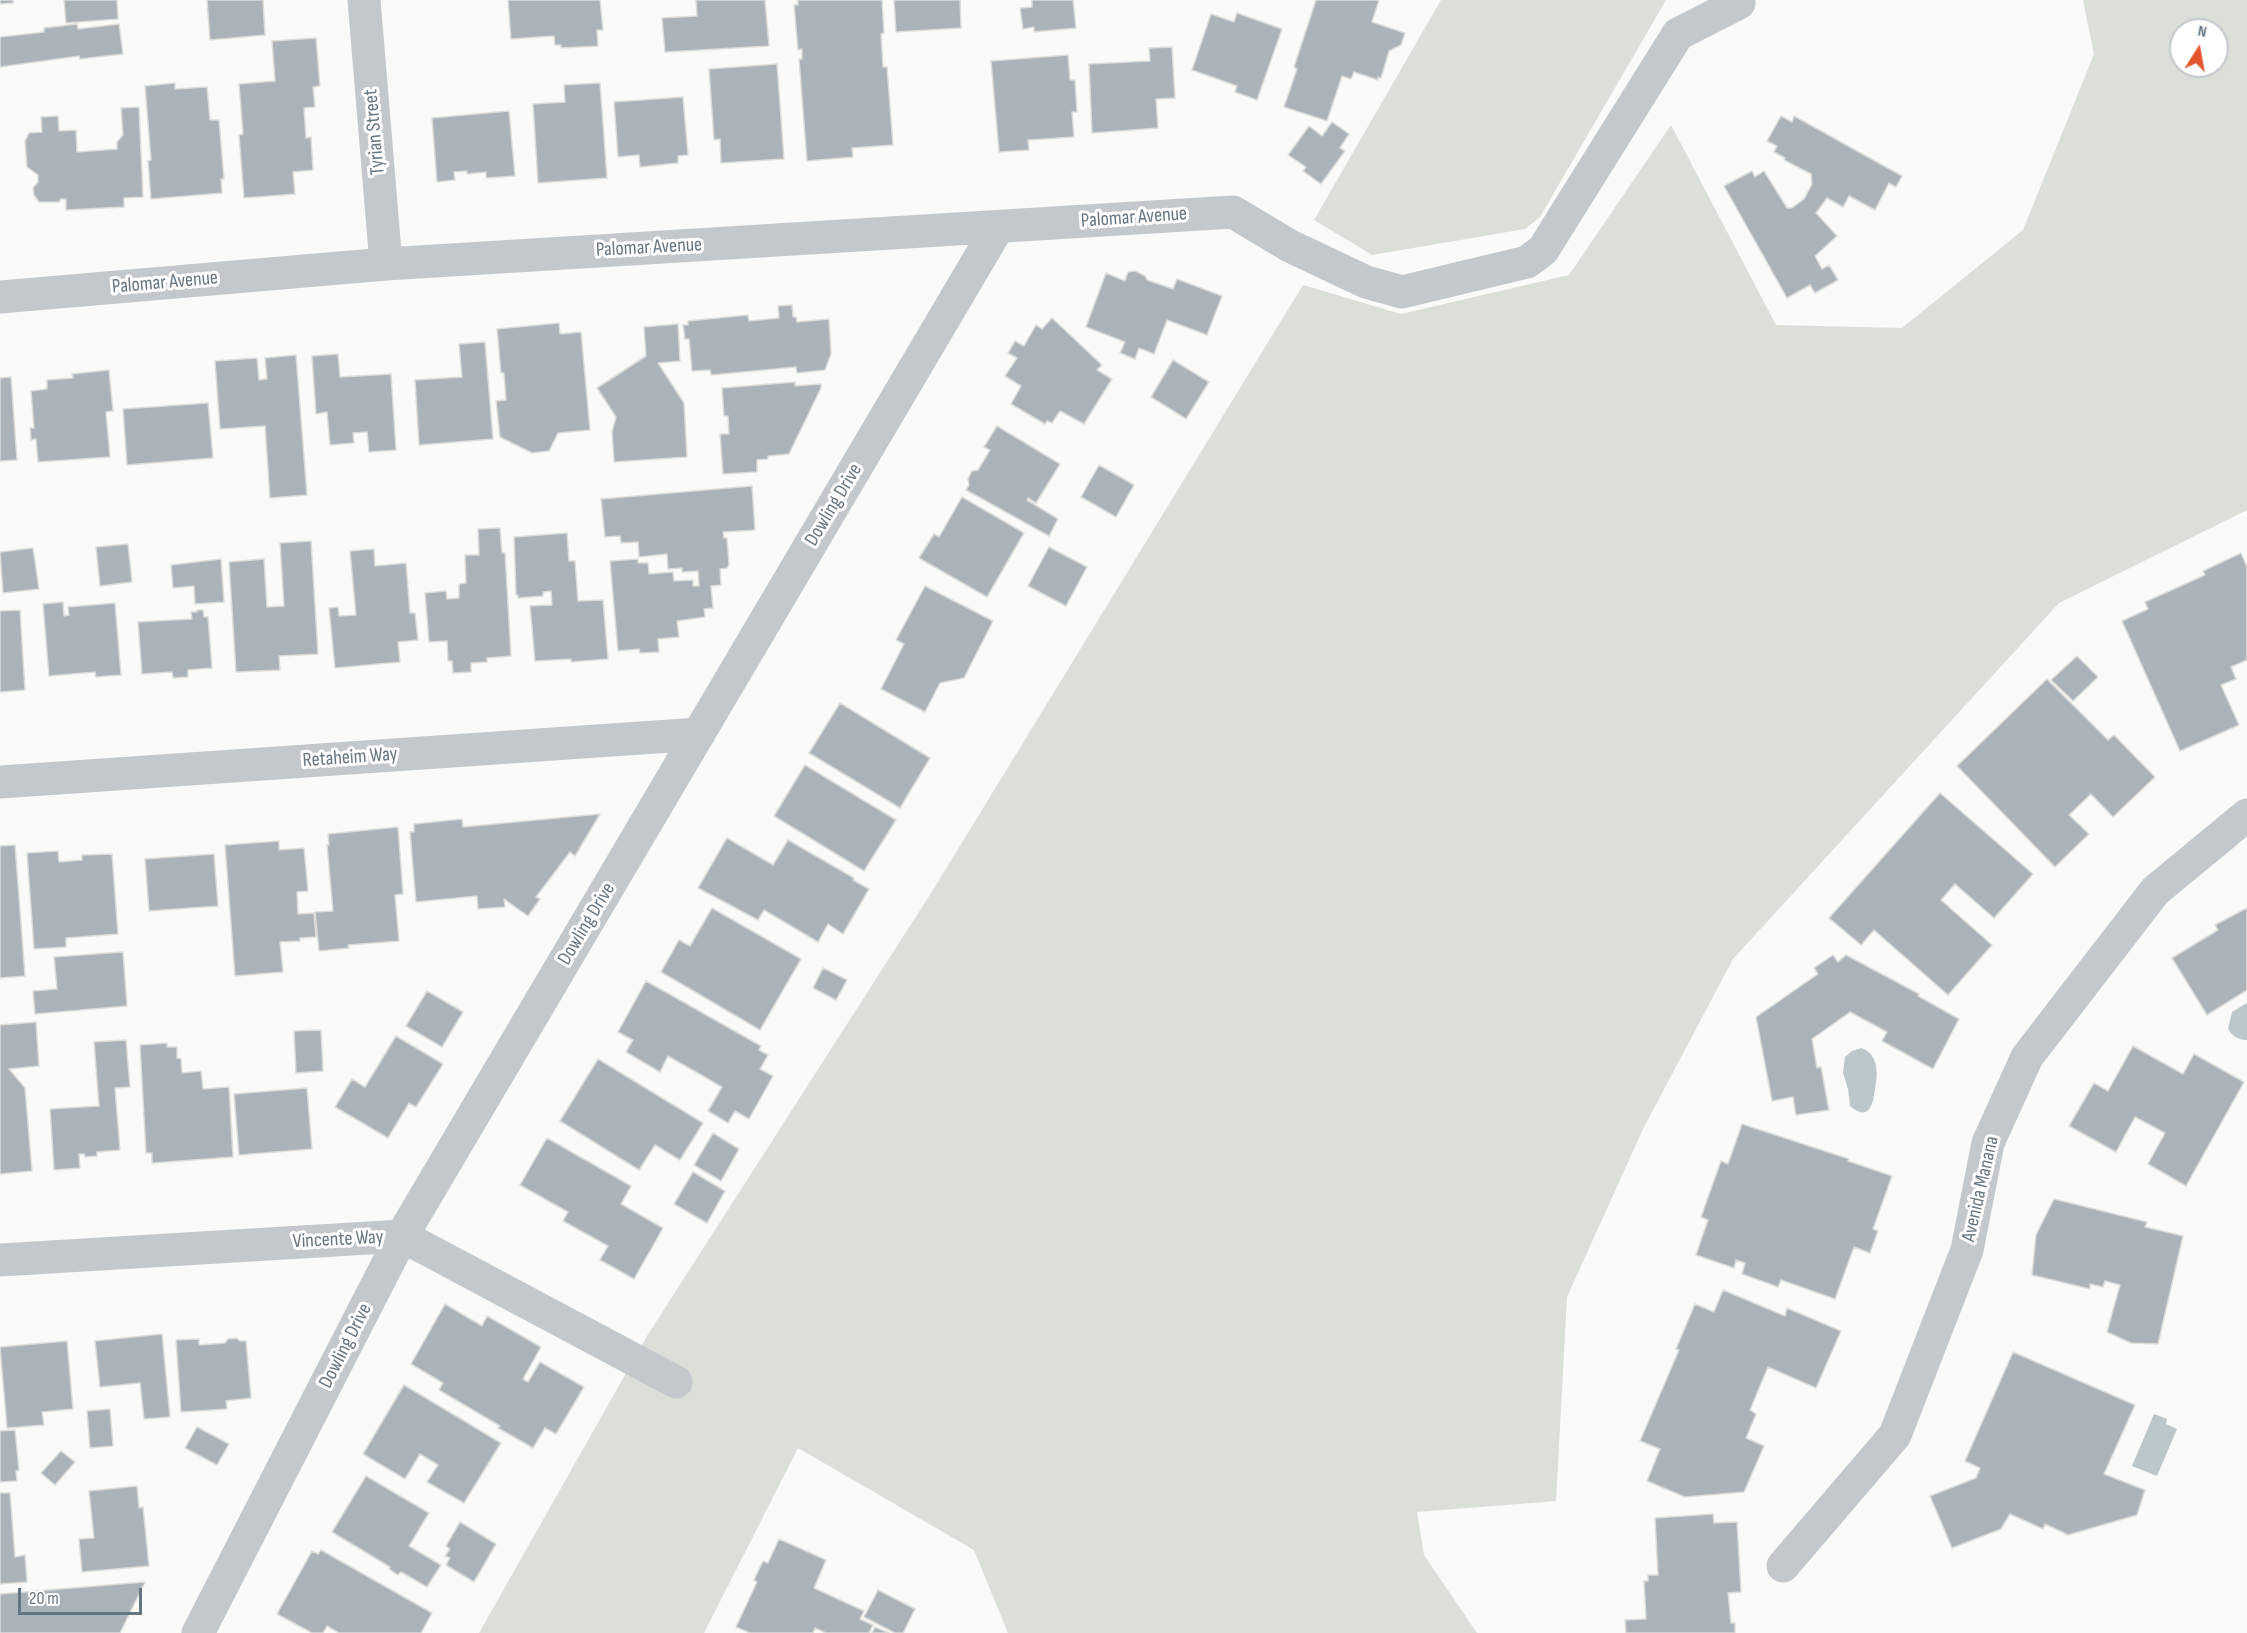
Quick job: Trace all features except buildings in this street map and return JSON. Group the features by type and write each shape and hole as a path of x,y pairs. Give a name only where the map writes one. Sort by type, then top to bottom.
{"street":[{"name":"Tyrian Street","path":"364,0 386,264"},
{"name":"Palomar Avenue","path":"0,297 386,264 1233,212 1290,246 1366,282 1402,292 1527,262 1543,250 1678,34 1739,3"},
{"name":"Dowling Drive","path":"198,1633 402,1236 998,227"},
{"name":"Retaheim Way","path":"0,782 699,734"},
{"name":"Avenida Manana","path":"1783,1566 1895,1435 1967,1250 1988,1143 2027,1057 2155,891 2247,814"},
{"name":"Vincente Way","path":"0,1260 402,1236 676,1382"}],"shaded area":[{"path":"1441,0 1666,0 1540,217 1525,229 1372,255 1314,220"},
{"path":"2083,0 2247,0 2247,510 2059,603 1733,959 1643,1129 1567,1297 1556,1501 1417,1512 1424,1555 1477,1633 1008,1633 974,1550 798,1448 704,1633 479,1633 647,1336 933,890 1303,285 1401,314 1569,275 1671,125 1776,325 1902,328 2023,230 2094,54"},
{"path":"2247,1003 2247,1040 2236,1037 2228,1029 2232,1012"},
{"path":"1861,1048 1871,1055 1877,1071 1874,1095 1871,1106 1866,1112 1856,1111 1850,1106 1843,1073 1845,1057"},
{"path":"2154,1414 2167,1419 2166,1424 2177,1429 2157,1476 2132,1466"}]}
